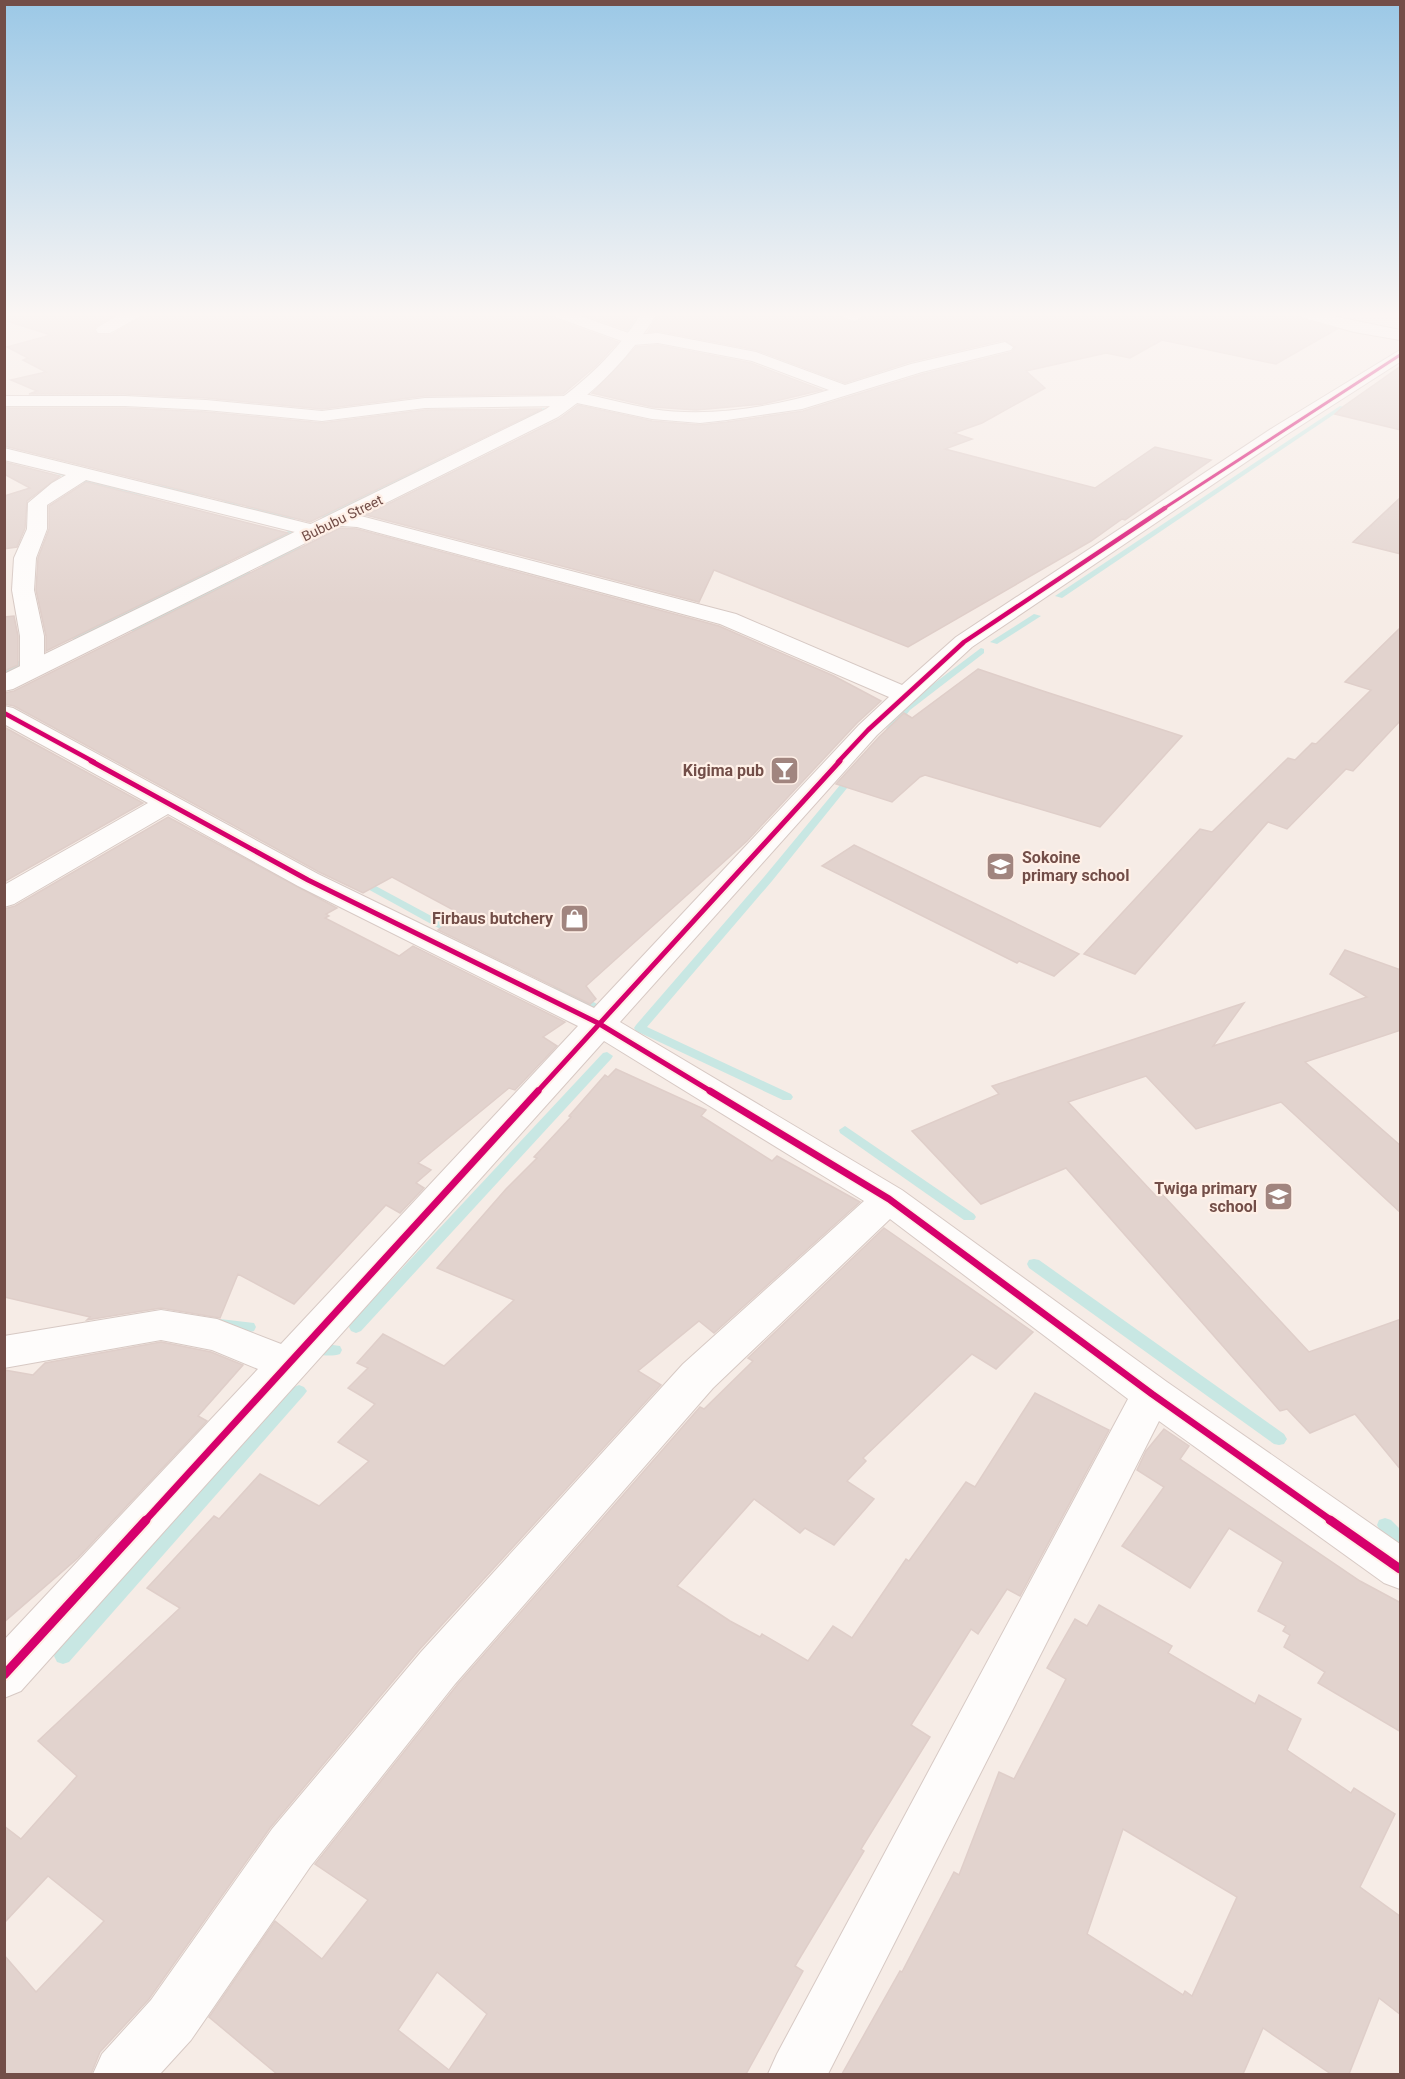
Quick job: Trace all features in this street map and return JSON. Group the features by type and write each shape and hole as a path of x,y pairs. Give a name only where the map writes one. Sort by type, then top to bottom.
{"street":[{"path":"264,411 322,417 366,411"},
{"name":"Bububu Street","path":"4,684 502,438 550,411"},
{"path":"636,411 700,418 751,411"},
{"path":"4,1675 598,1023 868,730 904,695 964,642 1312,411"},
{"path":"4,454 82,474 325,526 357,521 728,619 904,695"},
{"path":"4,465 25,459"},
{"path":"32,669 32,636 24,590 25,558 37,529 38,503 82,474"},
{"path":"4,713 308,880 598,1023 889,1199 1152,1394 1401,1569"},
{"path":"4,898 167,803"},
{"path":"122,2074 171,2020 291,1848 438,1668 698,1376 889,1199"},
{"path":"4,1352 161,1325 218,1335 289,1364"},
{"path":"797,2074 1152,1394"}],"building":[{"path":"4,411 186,411 322,423 417,411 538,411 310,522 4,446"},
{"path":"570,411 606,411 652,421 700,425 803,411 1004,411 982,423 954,433 972,439 945,449 1095,488 1155,447 1211,460 1091,541 908,647 714,570 699,602 366,515 559,419"},
{"path":"1338,411 1401,411 1401,430 1335,414"},
{"path":"4,462 60,476 27,501 25,528 17,547 4,549 4,496 30,488 4,474"},
{"path":"86,482 288,533 46,651 46,636 36,590 38,558 49,529 49,506"},
{"path":"1401,497 1401,554 1353,542"},
{"path":"340,528 357,529 719,626 834,676 881,701 857,723 747,841 586,986 596,999 590,1004 438,930 461,914 392,877 363,893 319,872 14,706 4,704 4,693 14,691"},
{"path":"14,616 18,636 18,665 4,671 4,617"},
{"path":"1401,627 1401,720 1353,771 1346,769 1287,829 1268,822 1135,974 1084,954 1200,829 1212,832 1288,758 1295,760 1312,743 1316,744 1371,690 1345,682"},
{"path":"978,669 1182,736 1100,827 925,775 892,802 836,784 904,713 912,718"},
{"path":"4,727 143,803 4,882"},
{"path":"168,817 337,908 326,914 329,916 325,918 399,956 413,946 565,1022 543,1037 557,1046 515,1090 509,1088 418,1163 431,1170 416,1183 424,1188 400,1213 386,1205 294,1304 238,1274 220,1318 161,1308 87,1320 90,1317 4,1297 4,909 15,906"},
{"path":"854,845 1079,954 1054,976 1019,961 1017,963 822,866"},
{"path":"1345,950 1401,970 1401,1030 1305,1062 1401,1146 1401,1213 1281,1102 1196,1129 1146,1076 1068,1102 1156,1196 1162,1194 1309,1352 1401,1319 1401,1470 1355,1414 1310,1433 1287,1409 1280,1411 1066,1168 981,1204 912,1131 999,1094 992,1086 1244,1003 1213,1046 1367,997 1330,974"},
{"path":"616,1069 706,1110 701,1116 772,1161 777,1156 860,1202 714,1333 699,1321 638,1371 661,1385 419,1650 270,1828 149,1999 100,2052 91,2074 4,2074 4,1955 36,1992 104,1921 48,1876 4,1923 4,1826 21,1839 77,1776 38,1741 180,1608 147,1588 214,1516 219,1519 260,1474 319,1506 369,1461 338,1442 375,1404 348,1388 368,1368 357,1363 383,1334 444,1366 514,1300 437,1268 506,1189 537,1158 534,1157 605,1075 608,1077"},
{"path":"884,1228 1033,1332 996,1369 972,1354 863,1458 866,1461 847,1481 874,1499 834,1545 805,1528 800,1533 754,1499 677,1586 730,1621 760,1637 762,1634 808,1661 833,1626 852,1638 906,1559 909,1561 966,1482 975,1487 1035,1393 1109,1430 1020,1596 1007,1589 978,1634 971,1629 911,1725 930,1737 861,1849 864,1851 795,1966 803,1971 746,2074 277,2074 209,2017 275,1921 322,1959 368,1900 315,1864 457,1685 700,1407 704,1409 753,1361 748,1358","holes":["437,1972 487,2014 449,2070 398,2030"]},
{"path":"161,1342 211,1352 243,1365 198,1416 207,1421 78,1558 4,1622 4,1370 33,1375 45,1363"},
{"path":"1164,1429 1189,1446 1180,1459 1360,1581 1401,1603 1401,1732 1318,1683 1325,1672 1284,1647 1290,1635 1283,1631 1286,1626 1258,1611 1283,1562 1229,1528 1190,1588 1122,1546 1164,1487 1137,1470 1146,1451"},
{"path":"1099,1605 1172,1646 1168,1653 1255,1704 1259,1695 1301,1719 1287,1750 1351,1793 1354,1788 1395,1814 1360,1887 1401,1917 1401,2015 1379,1998 1349,2074 1331,2074 1263,2028 1243,2074 842,2074 900,1971 902,1972 954,1872 959,1875 999,1772 1014,1779 1066,1679 1047,1668 1075,1619 1087,1626","holes":["1123,1829 1237,1897 1192,1996 1185,1991 1183,1995 1087,1934"]}],"waterway":[{"path":"517,424 541,411"},
{"path":"1059,596 1336,411"},
{"path":"247,509 288,517 327,515 445,459"},
{"path":"41,467 99,485 146,494"},
{"path":"148,485 219,496 239,507"},
{"path":"250,553 295,531"},
{"path":"264,565 301,548"},
{"path":"75,638 226,565"},
{"path":"133,630 249,573"},
{"path":"994,642 1037,616"},
{"path":"891,729 907,708 981,651"},
{"path":"4,672 27,660"},
{"path":"787,1097 640,1028 768,879 853,775"},
{"path":"359,880 457,934"},
{"path":"559,988 597,1009"},
{"path":"356,1327 607,1056"},
{"path":"845,1130 969,1217"},
{"path":"1034,1264 1279,1439"},
{"path":"220,1325 249,1327"},
{"path":"312,1348 335,1350"},
{"path":"63,1656 299,1391"},
{"path":"1385,1525 1400,1539"}],"cycle path":[{"path":"4,1675 868,730 964,642 1312,411"},
{"path":"4,713 308,880 598,1023 889,1199 1152,1394 1400,1569"}],"place":[{"name":"Kigima pub","path":"785,770"},
{"name":"Sokoine primary school","path":"1001,866"},
{"name":"Firbaus butchery","path":"574,918"},
{"name":"Twiga primary school","path":"1278,1197"}]}
